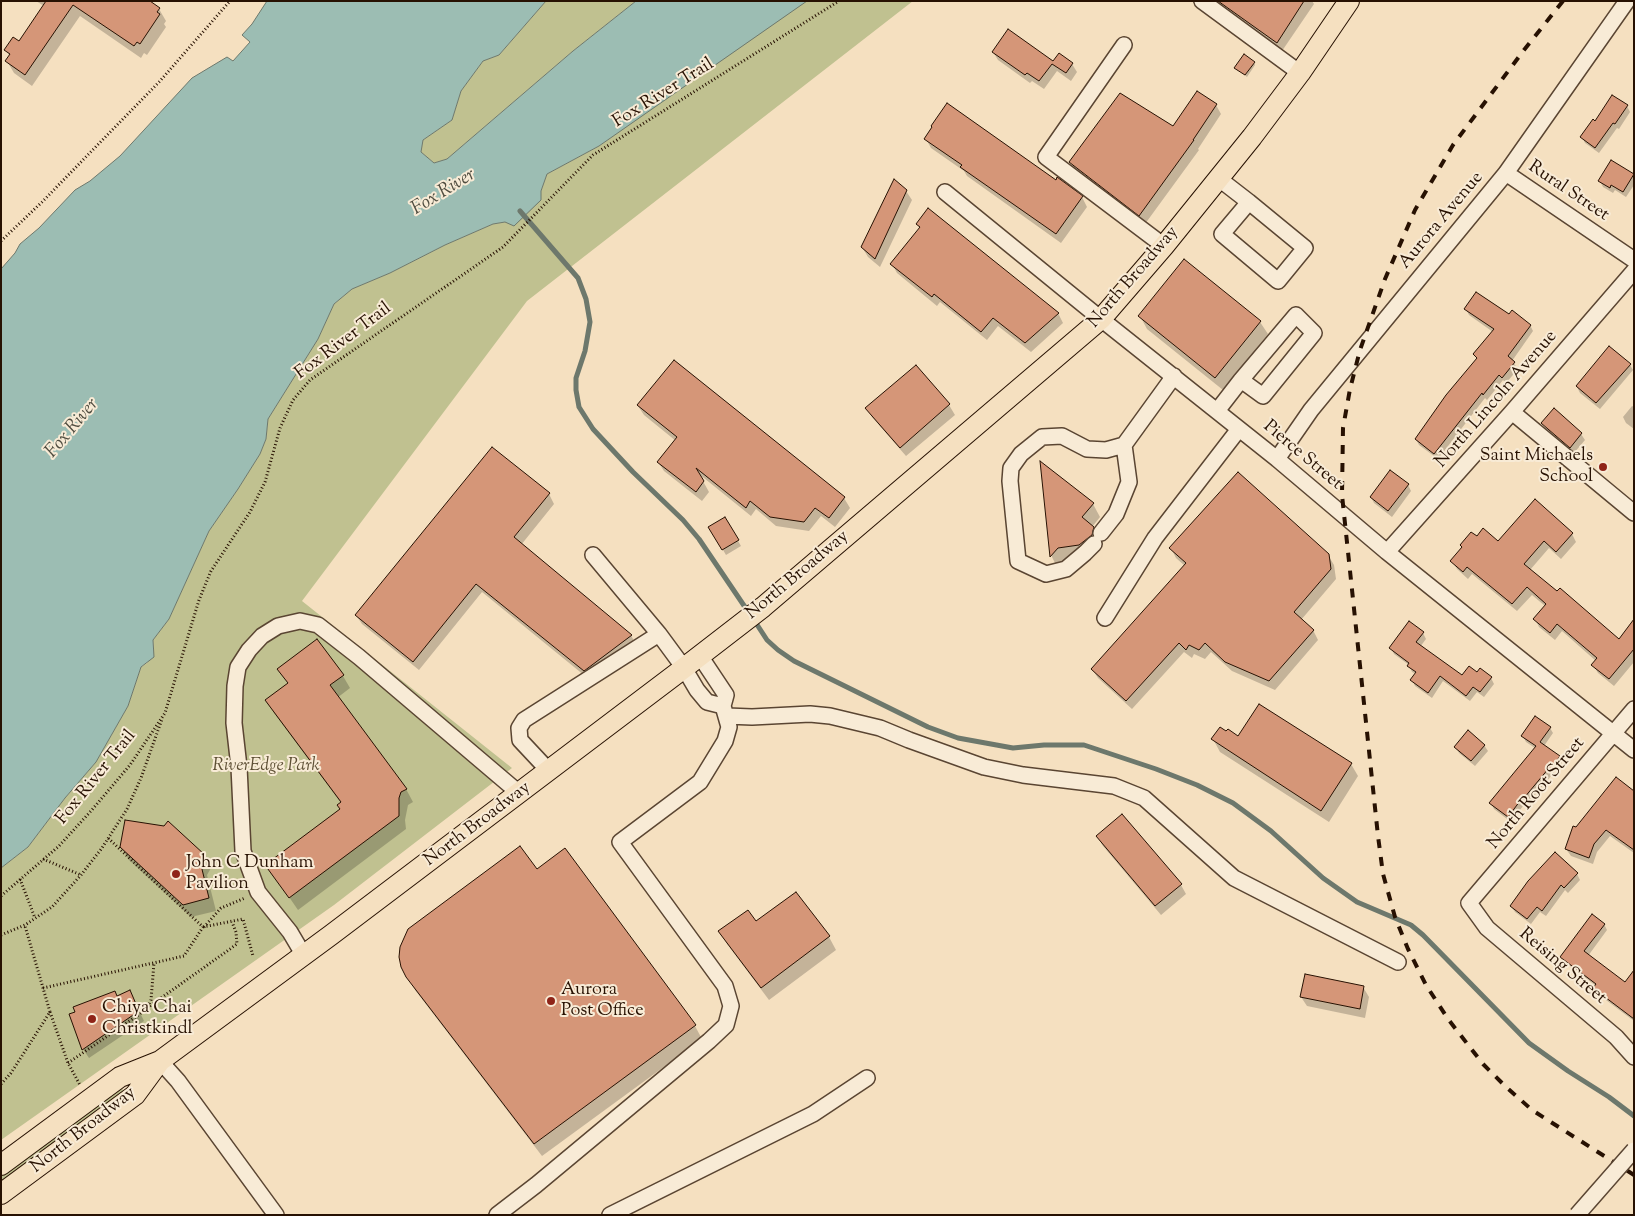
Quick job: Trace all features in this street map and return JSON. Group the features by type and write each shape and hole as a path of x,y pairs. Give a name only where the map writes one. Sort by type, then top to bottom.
{"main road":[{"name":"North Broadway","path":"1,1165 120,1077 160,1061 700,656 762,608 1101,319 1164,246 1252,137 1300,73 1349,1"},
{"name":"North Broadway","path":"1,1194 135,1095 160,1061"}],"street":[{"path":"1202,1 1300,73"},
{"name":"Aurora Avenue","path":"1277,459 1311,410 1506,173 1627,1"},
{"path":"1124,45 1046,157 1164,246"},
{"name":"Rural Street","path":"1506,173 1634,260"},
{"path":"1218,178 1249,202 1305,248 1278,281 1222,234 1249,202"},
{"name":"Pierce Street","path":"944,192 1218,411 1387,552 1634,750"},
{"name":"North Lincoln Avenue","path":"1387,552 1634,271"},
{"path":"1218,411 1241,380 1296,315 1314,333 1263,396 1241,380"},
{"path":"1124,445 1129,482 1116,514 1086,553 1066,569 1046,574 1018,560 1010,481 1011,468 1021,454 1042,437 1062,436 1087,448 1106,450 1124,445 1174,376"},
{"path":"1512,412 1630,504"},
{"path":"1105,618 1155,538 1240,429"},
{"path":"594,556 659,634 707,702 725,711 752,717 810,714 830,716 880,728 984,767 1023,775 1114,786 1144,798 1234,878 1398,962"},
{"path":"303,954 290,932 258,892 244,851 239,767 234,723 235,686 238,667 249,650 262,636 278,626 300,621 318,625 359,657 519,793"},
{"path":"549,771 520,740 519,728 524,720 659,634"},
{"path":"497,1215 536,1185 726,1025 731,1006 726,986 620,842 700,782 726,741 729,727 725,711 726,695 700,656"},
{"name":"North Root Street","path":"1469,903 1634,709"},
{"name":"Reising Street","path":"1469,903 1487,928 1616,1037 1634,1057"},
{"path":"160,1061 178,1081 276,1215"},
{"path":"610,1215 813,1114 868,1078"},
{"path":"1577,1215 1634,1150"}],"path":[{"path":"1,241 42,202 160,81 230,1"},
{"name":"Fox River Trail","path":"1,896 59,846 130,765 164,713 200,600 212,571 250,512 265,482 280,428 293,400 310,380 503,247 593,155 839,1"},
{"path":"1,935 25,926 52,907 81,875 127,809 141,778 164,713"},
{"path":"108,838 203,927"},
{"path":"43,859 81,875"},
{"path":"20,879 35,918"},
{"path":"43,988 184,956 203,927 221,908 258,892"},
{"path":"203,927 243,919 253,956"},
{"path":"68,1063 237,944 236,932 232,922"},
{"path":"25,926 50,1012 68,1063 80,1087"},
{"path":"147,1009 151,1000 154,963"},
{"path":"1,1084 11,1073 50,1012"}],"green space":[{"path":"546,1 636,1 573,51 447,159 434,163 421,152 423,140 452,120 461,91 483,61 499,55"},
{"name":"RiverEdge Park","path":"799,1 913,1 527,301 302,601 512,768 334,905 1,1140 1,868 28,847 65,798 96,762 128,706 141,667 147,663 154,650 153,640 169,619 209,531 260,454 266,439 268,419 318,339 334,304 352,289 390,273 445,245 493,224 505,222 541,191 547,174 599,146"},
{"path":"121,1087 124,1092 1,1182 1,1176"}],"water":[{"name":"Fox River","path":"267,1 546,1 499,55 483,61 461,91 452,120 423,140 421,152 434,163 447,159 573,51 636,1 807,1 599,146 547,174 541,191 541,200 514,226 505,222 493,224 352,289 334,304 318,339 268,419 266,439 260,454 209,531 169,619 153,640 154,657 141,667 128,706 96,762 65,798 28,847 1,868 1,269 20,244 39,228 75,190 90,181 120,156 192,78 227,57 233,61 250,42 242,35 252,24"}],"building":[{"path":"46,1 150,1 160,8 157,12 160,14 140,44 137,42 134,46 73,5 25,75 5,61 10,54 4,50 13,37 19,41"},
{"path":"1218,1 1304,1 1277,43"},
{"path":"1008,29 1053,61 1059,53 1073,63 1066,73 1052,64 1039,81 1027,73 1025,75 992,52"},
{"path":"1244,54 1255,62 1245,75 1234,68"},
{"path":"1197,91 1217,104 1194,140 1139,216 1069,162 1120,93 1173,126"},
{"path":"1612,95 1628,105 1595,148 1580,137 1593,119 1595,121"},
{"path":"947,103 1056,180 1057,177 1083,196 1056,234 960,167 962,165 924,139"},
{"path":"1611,160 1634,174 1623,192 1611,185 1610,188 1598,181"},
{"path":"894,179 907,190 875,259 861,247"},
{"path":"928,208 1059,313 1025,343 993,318 981,332 934,294 932,297 890,264 920,227 916,224"},
{"path":"1184,259 1261,321 1215,378 1138,316"},
{"path":"1476,292 1509,314 1512,310 1531,325 1508,356 1515,362 1502,378 1499,375 1483,395 1482,393 1434,454 1415,439 1446,395 1477,358 1473,354 1494,329 1464,309"},
{"path":"1609,346 1631,364 1596,403 1576,386"},
{"path":"674,360 845,497 829,518 815,508 804,522 770,517 750,501 746,508 696,468 704,481 696,492 657,462 677,437 637,405"},
{"path":"916,365 950,404 900,448 865,408"},
{"path":"1554,408 1582,433 1570,448 1541,423"},
{"path":"492,447 550,493 514,537 632,635 584,671 476,584 413,662 355,615"},
{"path":"1040,461 1094,503 1082,517 1094,527 1092,535 1079,545 1058,548 1050,557"},
{"path":"1390,470 1409,484 1388,511 1370,497"},
{"path":"1238,472 1329,554 1331,569 1294,612 1314,630 1269,681 1225,662 1205,643 1199,650 1189,645 1186,650 1179,643 1126,701 1091,669 1186,563 1169,548"},
{"path":"1535,499 1573,533 1556,552 1544,541 1524,564 1557,591 1560,588 1619,639 1634,619 1634,649 1609,679 1591,665 1597,658 1557,624 1550,633 1533,619 1546,604 1527,587 1512,604 1467,567 1463,572 1450,561 1462,547 1460,545 1471,532 1477,536 1483,528 1498,541"},
{"path":"725,517 739,540 722,550 708,527"},
{"path":"1409,621 1424,632 1416,642 1462,675 1469,666 1477,672 1480,668 1492,677 1480,692 1473,687 1466,696 1440,676 1428,693 1410,680 1416,672 1407,666 1409,663 1389,648"},
{"path":"317,639 344,675 330,685 407,789 401,792 399,798 399,816 289,898 265,865 340,809 337,805 341,802 265,700 288,683 277,669"},
{"path":"1259,704 1352,763 1321,811 1211,739 1220,727 1226,731 1228,729 1238,736"},
{"path":"1535,716 1551,727 1540,742 1560,756 1551,769 1549,768 1523,797 1508,817 1489,803 1536,746 1521,736"},
{"path":"1468,730 1485,745 1471,761 1454,747"},
{"path":"1616,777 1634,791 1634,850 1606,830 1594,844 1589,858 1565,849 1573,826 1576,827"},
{"path":"1122,814 1182,884 1155,906 1096,836"},
{"name":"John C Dunham Pavilion","path":"125,820 164,826 168,821 205,855 200,861 209,898 183,905 120,847"},
{"name":"Aurora Post Office","path":"520,846 537,869 565,848 696,1025 534,1144 406,977 399,957 400,947 408,929"},
{"path":"1555,852 1578,873 1564,888 1561,885 1542,911 1537,907 1527,919 1510,906 1528,881"},
{"path":"796,892 830,936 761,988 718,931 748,910 756,921"},
{"path":"1592,914 1605,924 1584,951 1625,982 1634,970 1634,1019 1593,988 1596,984 1560,957"},
{"path":"1305,974 1364,986 1360,1009 1300,997"},
{"path":"130,990 139,1011 82,1050 69,1014 75,1012 73,1007 115,991 117,996"}],"waterway":[{"path":"520,211 578,278 586,299 590,322 585,351 576,378 579,407 593,429 633,472 683,520 699,539 749,613"},
{"path":"754,620 767,640 794,661 928,727 958,738 1013,748 1044,745 1084,745 1156,769 1197,785 1233,803 1271,831 1323,878 1357,902 1411,925 1529,1043 1634,1116"}],"railway":[{"path":"1563,1 1453,145 1415,210 1385,279 1360,350 1350,389 1343,428 1342,495 1383,874 1395,917 1408,949 1426,985 1448,1019 1483,1064 1532,1110 1634,1175"}],"place":[{"name":"Saint Michaels School","path":"1603,467"},
{"name":"John C Dunham Pavilion","path":"176,874"},
{"name":"Aurora Post Office","path":"551,1001"},
{"name":"Chiya Chai Christkindl","path":"92,1019"}]}
